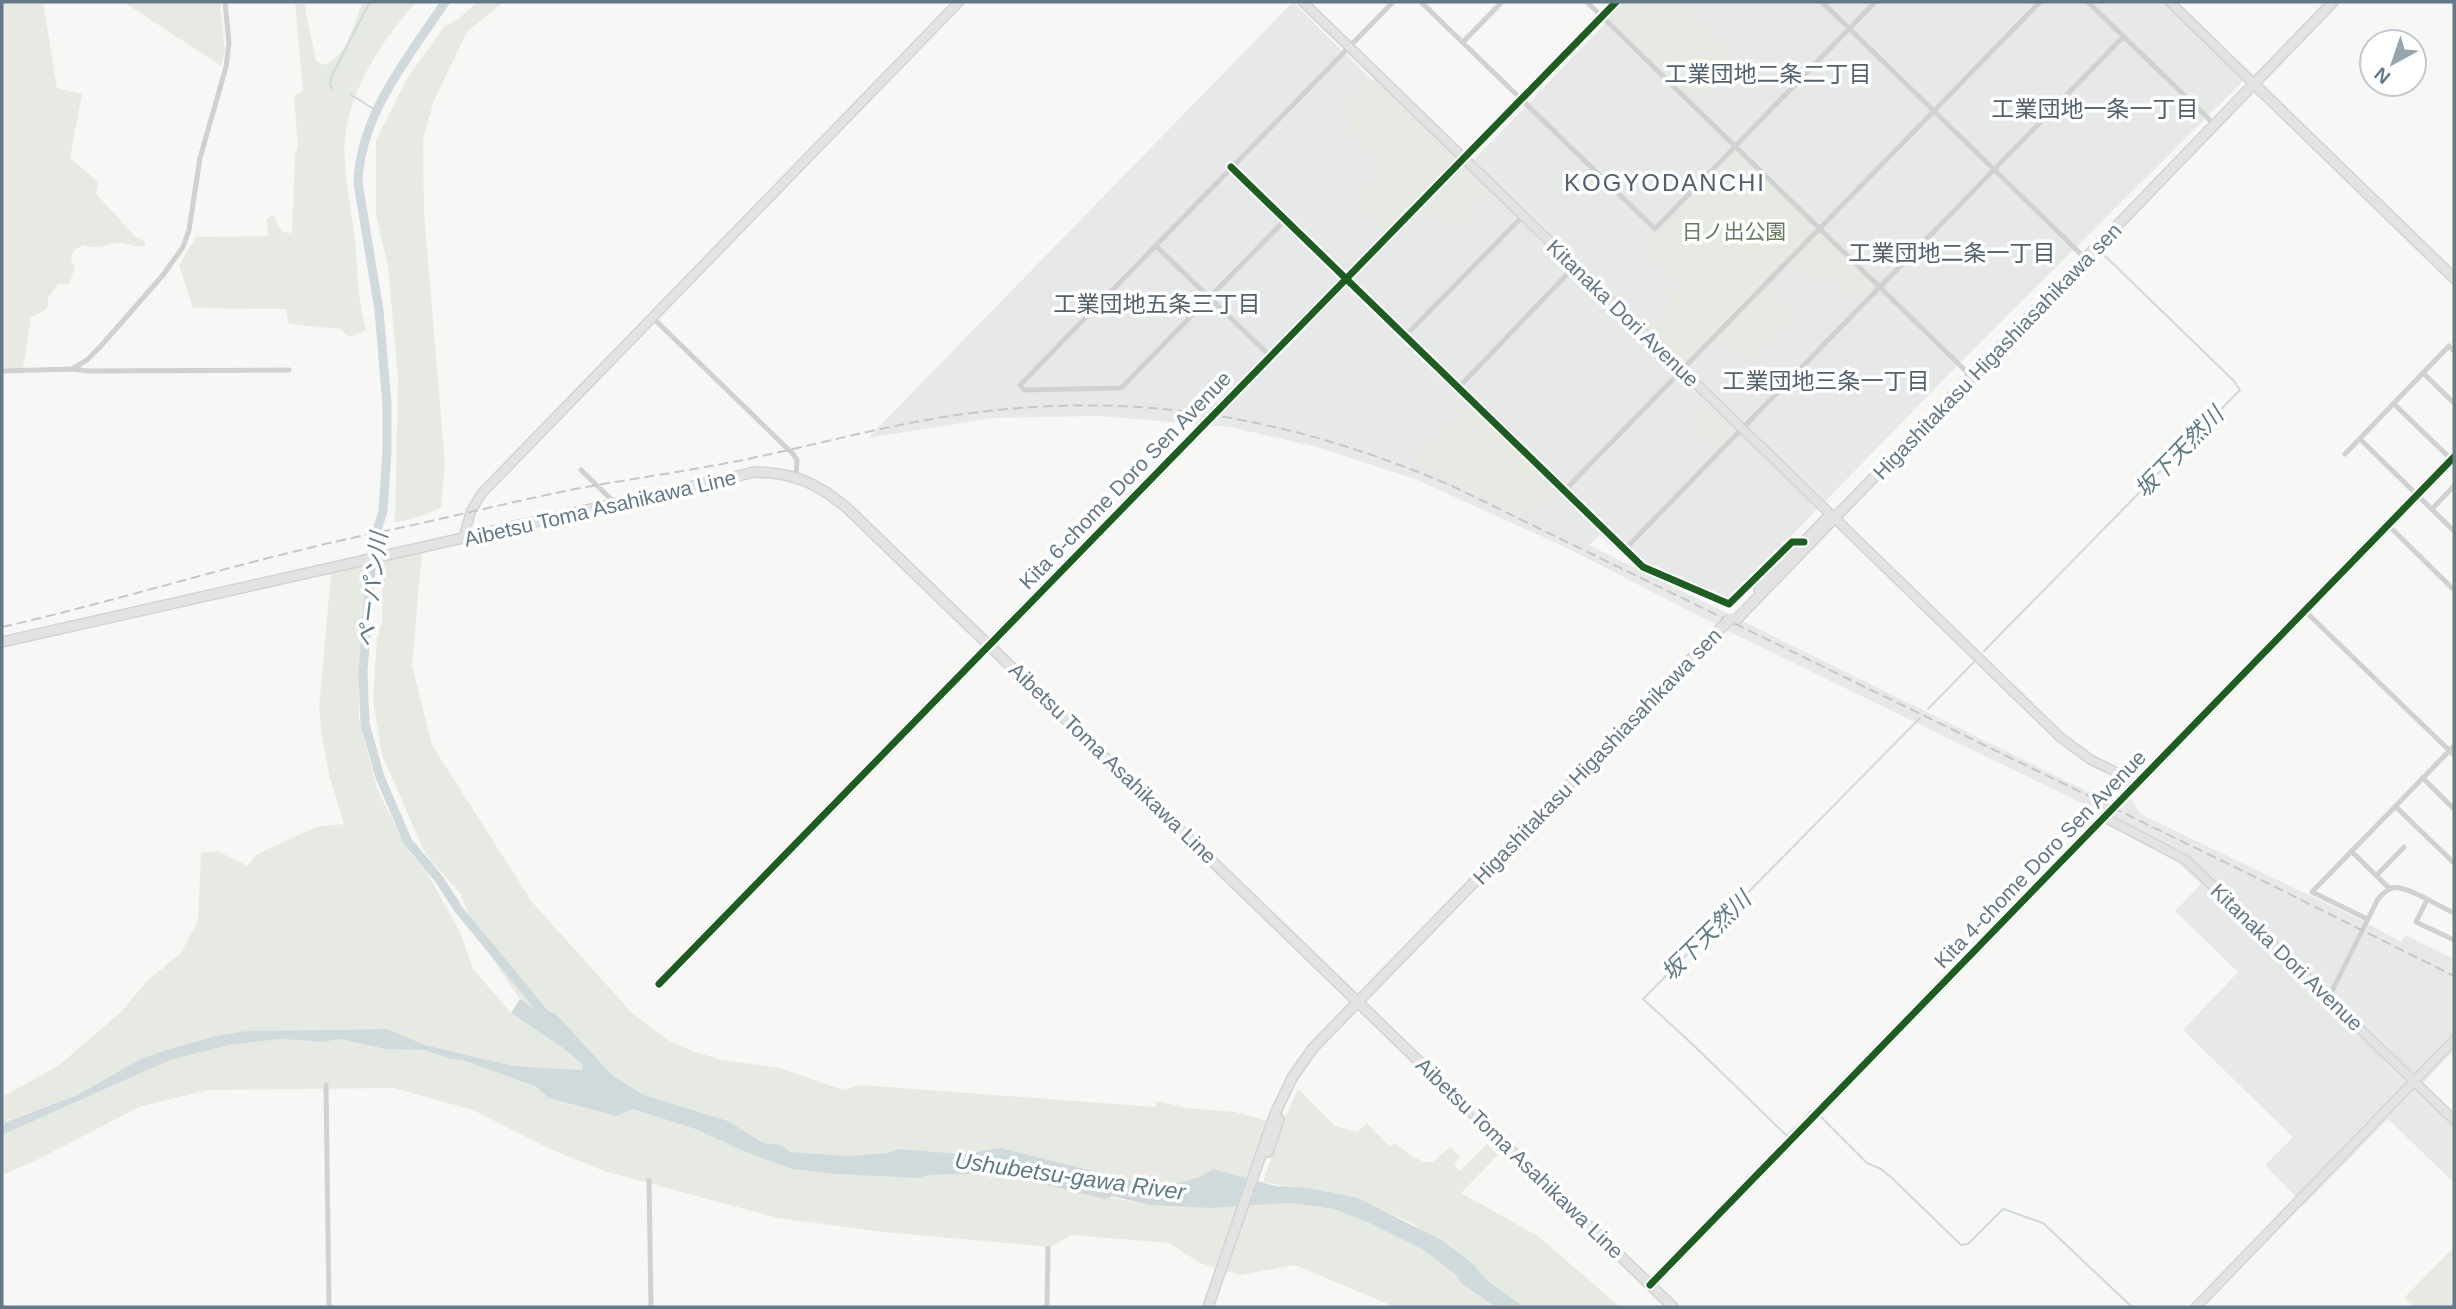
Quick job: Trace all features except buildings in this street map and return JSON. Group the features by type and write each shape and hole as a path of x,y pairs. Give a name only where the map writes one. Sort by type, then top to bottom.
{"main road":[{"name":"Higashitakasu Higashiasahikawa sen","path":"1210,1307 1269,1139 1297,1081 1317,1051 2333,2"},
{"path":"2253,83 2454,278"},
{"name":"Aibetsu Toma Asahikawa Line","path":"2,642 755,472 780,472 796,477 824,489 848,508 1673,1307"},
{"name":"Higashitakasu Higashiasahikawa sen","path":"1730,622 1804,542 1833,517"}],"street":[{"path":"72,369 88,360 100,347 163,275 183,247 189,230 200,158 226,67 229,43 225,2"},
{"path":"463,539 471,512 482,493 959,2"},
{"name":"Kitanaka Dori Avenue","path":"1303,2 2060,737 2084,756 2118,773 2135,786"},
{"path":"1285,220 1121,388 1024,390 1020,385 1392,2"},
{"path":"1421,2 1655,229 1875,2"},
{"path":"1463,42 1502,2"},
{"path":"1587,2 1970,375"},
{"name":"Kita 6-chome Doro Sen Avenue","path":"659,984 1616,2"},
{"path":"1822,2 2085,257"},
{"path":"1564,491 2040,2"},
{"path":"2088,2 2214,124"},
{"path":"2169,2 2253,83"},
{"path":"1625,550 2123,36"},
{"path":"1231,167 1643,567 1729,604 1793,542 1804,542"},
{"path":"1405,336 1523,216"},
{"path":"1156,246 1270,356"},
{"path":"1458,388 1575,266"},
{"path":"652,317 793,454 797,460 796,477"},
{"path":"2345,454 2449,346 2454,351"},
{"path":"2,371 289,370"},
{"path":"2423,373 2454,403"},
{"path":"2394,404 2453,458"},
{"path":"2360,439 2453,527"},
{"name":"Kita 4-chome Doro Sen Avenue","path":"1650,1285 2453,458"},
{"path":"581,470 614,502"},
{"path":"2432,509 2454,486"},
{"path":"2388,525 2454,590"},
{"path":"2305,611 2453,751 2423,778 2312,892 2368,919"},
{"path":"2423,778 2454,809"},
{"path":"2396,807 2454,863"},
{"name":"Kitanaka Dori Avenue","path":"2104,817 2186,860 2454,1120"},
{"path":"2377,875 2404,847"},
{"path":"2351,850 2390,888 2404,889 2454,913"},
{"path":"2329,997 2378,899 2390,888"},
{"path":"2427,900 2416,922 2454,940"},
{"path":"2196,1307 2454,1040"},
{"path":"326,1084 329,1307"},
{"path":"649,1180 651,1307"},
{"path":"1047,1307 1048,1248"}],"shaded area":[{"path":"1293,2 1463,171 1626,2 2164,2 2243,81 1954,369 1728,601 1623,555 1600,535 1589,545 2121,808 2131,798 2140,814 2361,920 2401,942 2405,935 2454,959 2454,1058 2450,1054 2418,1089 2454,1125 2454,1183 2388,1119 2304,1205 2265,1165 2293,1137 2183,1030 2238,972 2175,911 2201,884 2177,862 2105,824 2096,810 1734,634 1567,548 1415,479 1317,447 1230,427 1098,416 993,418 868,438"}],"green space":[{"path":"2,2 43,2 57,88 82,94 70,158 98,182 96,194 135,236 145,242 145,246 117,243 100,247 83,245 74,250 71,259 75,268 69,284 58,284 48,298 47,309 31,317 23,368 2,368"},
{"path":"124,2 220,2 225,51 221,66"},
{"path":"295,2 304,2 316,61 323,65 332,61 344,47 363,2 416,2 391,32 370,65 348,119 345,161 359,296 366,330 350,337 340,329 289,324 286,309 193,308 179,265 196,237 268,236 267,219 273,215 282,232 292,233 295,155 298,146 294,96 303,91"},
{"path":"478,2 503,2 467,32 434,100 423,139 424,211 445,463 441,507 425,515 395,523 398,378 388,266 376,215 376,140 408,77 444,27"},
{"path":"1616,2 1682,2 1741,60 1694,107 1601,17"},
{"path":"1378,76 1494,188 1452,231 1421,201 1387,236 1351,201 1383,166 1348,131 1355,124 1341,108 1364,84 1370,84"},
{"name":"日ノ出公園","path":"1740,151 1877,285 1876,291 1862,305 1824,270 1812,283 1788,261 1765,285 1795,317 1750,363 1729,343 1725,346 1715,336 1681,370 1628,318 1639,308 1656,324 1676,305 1669,296 1681,284 1641,243 1727,155"},
{"path":"1711,399 1742,429 1719,453 1688,424"},
{"path":"1469,404 1554,488 1529,515 1414,462"},
{"path":"422,552 412,665 432,745 532,902 632,1013 668,1040 692,1051 722,1060 780,1068 843,1090 861,1085 1155,1107 1157,1101 1188,1108 1235,1112 1268,1121 1246,1178 1213,1169 1182,1182 1149,1185 1001,1148 963,1154 898,1149 888,1153 845,1156 791,1152 780,1145 763,1143 728,1121 644,1095 612,1075 555,1013 535,1009 520,999 479,939 460,893 426,855 382,755 373,700 377,640 382,621 383,562"},
{"path":"359,566 367,568 360,655 359,719 377,789 409,852 425,869 460,932 473,969 511,1013 567,1051 584,1065 582,1070 513,1066 425,1045 386,1029 248,1031 117,1074 77,1095 8,1120 2,1126 2,1097 58,1066 121,1012 147,981 181,953 198,920 201,853 217,851 248,866 256,855 316,827 344,824 330,778 319,707 331,573"},
{"path":"281,1039 323,1042 339,1039 385,1049 425,1050 535,1086 549,1098 616,1116 633,1109 698,1130 743,1151 792,1169 917,1178 930,1175 1017,1173 1039,1183 1149,1205 1209,1208 1238,1206 1217,1268 1200,1263 1169,1243 1071,1235 1051,1247 883,1232 778,1218 604,1171 550,1149 473,1110 394,1088 208,1090 139,1107 41,1158 2,1175 2,1135 170,1060 229,1045"},
{"path":"1298,1089 1335,1126 1357,1132 1367,1123 1390,1147 1395,1143 1422,1161 1433,1162 1450,1147 1460,1157 1454,1165 1460,1171 1487,1144 1498,1155 1461,1193 1538,1236 1620,1307 1524,1307 1488,1281 1473,1264 1411,1223 1357,1198 1263,1182 1284,1120"},
{"path":"1291,1203 1334,1209 1422,1249 1455,1274 1461,1283 1495,1307 1395,1307 1295,1265 1240,1275 1226,1271 1249,1206"},
{"path":"2454,1247 2454,1307 2414,1307 2404,1298"}],"water":[{"name":"Ushubetsu-gawa River","path":"520,999 535,1009 555,1013 612,1075 644,1095 728,1121 763,1143 780,1145 791,1152 845,1156 888,1153 898,1149 963,1154 1001,1148 1149,1185 1182,1182 1213,1169 1276,1186 1308,1188 1358,1198 1443,1241 1473,1264 1488,1281 1524,1307 1495,1307 1461,1283 1455,1274 1422,1249 1334,1209 1291,1203 1209,1208 1149,1205 1112,1196 1105,1199 1039,1183 1017,1173 930,1175 917,1178 792,1169 743,1151 698,1130 633,1109 616,1116 549,1098 535,1086 462,1060 450,1059 425,1050 385,1049 339,1039 323,1042 281,1039 229,1045 170,1060 2,1135 2,1126 8,1121 77,1095 143,1058 216,1036 248,1031 387,1029 425,1045 513,1066 582,1070 583,1065 567,1051 511,1013"}],"waterway":[{"path":"333,90 330,84 332,75 370,2"},
{"name":"ペーパン川","path":"445,2 402,65 377,110 367,133 358,183 379,310 387,405 383,511 376,534 371,569 363,671 365,724 380,777 408,842 439,879 459,910 549,1019"},
{"path":"350,94 377,111"},
{"name":"坂下天然川","path":"1984,651 2240,390 2234,381 2104,255"},
{"name":"坂下天然川","path":"1928,709 1974,662"},
{"name":"坂下天然川","path":"1799,1124 1787,1136 1643,999 1920,718"},
{"name":"坂下天然川","path":"1804,1119 1814,1111"},
{"name":"坂下天然川","path":"1821,1117 1867,1163 1881,1169 1893,1179 1961,1245 1968,1244 2003,1209 2043,1223 2132,1307"}],"railway":[{"path":"2,627 340,541 575,489 722,464 933,419 1028,407 1091,405 1213,415 1332,442 1452,486 2454,976"}],"cycle path":[{"path":"659,984 1616,2"},
{"path":"1231,167 1643,567 1729,604 1792,542 1804,542"},
{"path":"1650,1285 2454,457"}],"district":[{"name":"工業団地二条二丁目","path":"1768,74"},
{"name":"工業団地一条一丁目","path":"2095,109"},
{"name":"KOGYODANCHI","path":"1665,182"},
{"name":"工業団地二条一丁目","path":"1952,253"},
{"name":"工業団地五条三丁目","path":"1157,304"},
{"name":"工業団地三条一丁目","path":"1826,381"}]}
